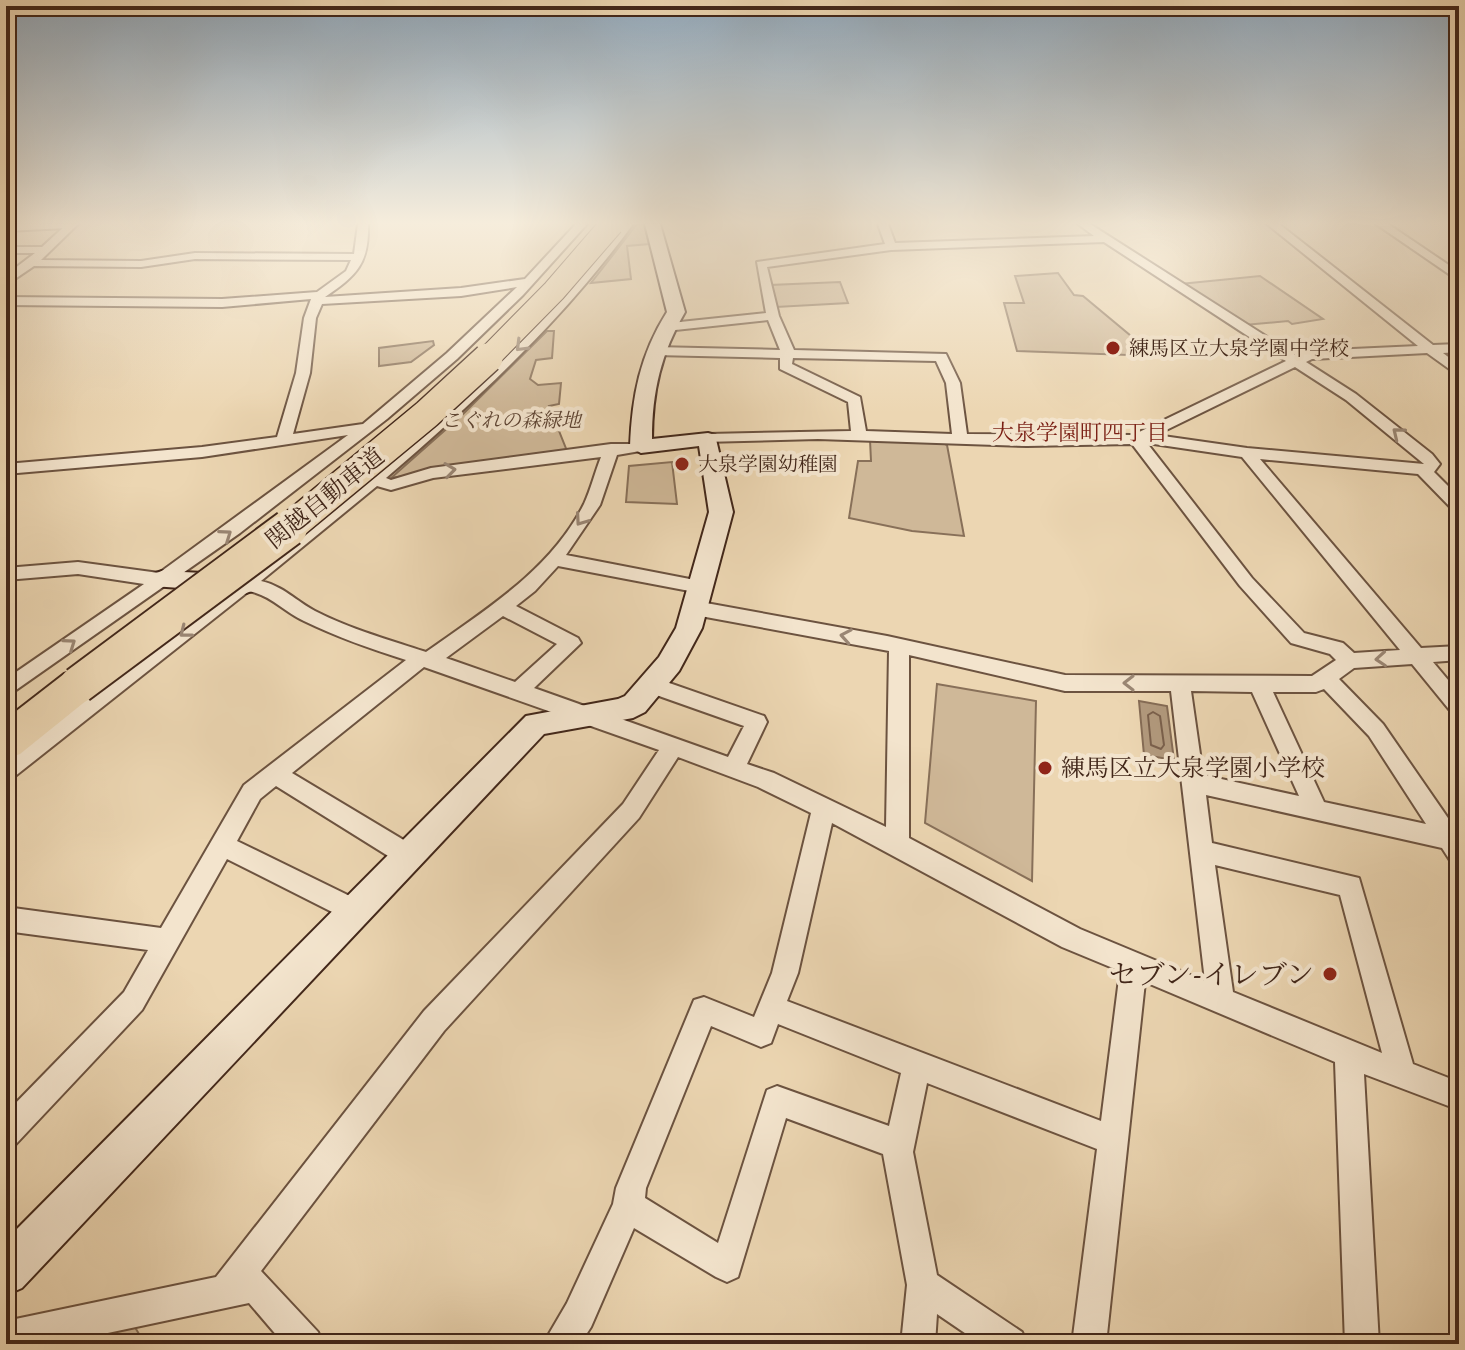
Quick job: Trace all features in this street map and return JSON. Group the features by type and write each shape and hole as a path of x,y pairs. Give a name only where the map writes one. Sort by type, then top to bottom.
{"highway":[{"name":"関越自動車道","path":"6,708 207,566 374,437 506,320 537,287"},
{"name":"関越自動車道","path":"6,735 257,552 424,417 536,311 557,287"},
{"path":"6,742 78,685"}],"street":[{"path":"284,438 303,373 310,318 318,298 333,287"},
{"path":"6,301 222,303 461,292 494,287"},
{"path":"6,689 284,493 367,428 496,315 523,287"},
{"path":"6,770 375,480 471,396 576,287"},
{"path":"641,447 641,392 655,351 676,312 669,287"},
{"path":"766,287 786,354 785,366 855,400 859,435"},
{"path":"1180,287 1361,404 1427,457 1432,464 1426,470"},
{"path":"1352,287 1459,372"},
{"path":"496,315 544,323"},
{"path":"666,327 773,316"},
{"path":"1138,438 1309,355 1459,348"},
{"path":"655,351 941,357 953,383 960,439"},
{"path":"6,469 202,452 367,428"},
{"path":"375,480 391,485 431,473 606,450 790,434 960,439 1138,438 1247,453 1426,470"},
{"path":"1138,438 1246,582 1298,638 1336,648 1350,661"},
{"path":"572,718 623,710 644,695 669,664 689,628 721,512 708,439"},
{"path":"6,1134 133,1001 252,792 425,660 529,587 554,559 592,505 606,450"},
{"path":"1247,453 1459,707"},
{"path":"1426,470 1425,473 1459,506"},
{"path":"554,559 698,598 1065,683 1316,684 1350,661 1459,653"},
{"path":"6,574 78,568 162,580 246,584 272,590 328,626 518,691 572,718 673,747 766,780 897,844 1071,938 1349,1054 1459,1096"},
{"path":"502,607 571,643 518,691"},
{"path":"897,844 899,646"},
{"path":"1326,678 1376,730 1454,847"},
{"path":"1180,684 1221,1001"},
{"path":"1259,684 1317,810"},
{"path":"6,1272 409,856 572,718 644,695 757,722 734,768"},
{"path":"226,1291 434,1021 631,811 673,747"},
{"path":"274,774 409,856"},
{"path":"1194,783 1317,810 1454,847"},
{"path":"560,1344 579,1315 628,1206 631,1188 704,1010 761,1033 793,945 824,807"},
{"path":"222,845 355,911"},
{"path":"1204,852 1350,886 1402,1075"},
{"path":"6,919 169,941"},
{"path":"1089,1344 1134,965"},
{"path":"771,1008 1113,1140"},
{"path":"1349,1054 1362,1344"},
{"path":"917,1065 899,1145 923,1285 918,1344"},
{"path":"628,1206 727,1266 777,1100 899,1145"},
{"path":"6,1338 255,1285 306,1344"},
{"path":"923,1285 1010,1344"}],"green space":[{"path":"771,287 842,287 848,303 776,307"},
{"path":"1019,287 1068,287 1074,295 1083,296 1155,356 1017,351 1004,303 1024,303"},
{"path":"1185,287 1276,287 1323,319 1292,324 1288,321 1244,325"},
{"name":"こぐれの森緑地","path":"547,331 554,331 552,358 536,360 530,379 538,385 561,383 559,404 549,406 567,451 391,478 461,416"},
{"path":"433,341 434,345 411,362 379,366 379,348"},
{"path":"870,440 941,442 947,445 964,536 912,531 849,518 858,461 871,461"},
{"path":"672,462 677,504 626,502 629,466"},
{"path":"937,684 1036,701 1032,881 925,823"},
{"path":"133,1324 145,1344 47,1344"}],"water":[{"path":"1139,701 1167,706 1174,760 1144,755"}],"place":[{"name":"練馬区立大泉学園中学校","path":"1113,348"},
{"name":"大泉学園幼稚園","path":"682,464"},
{"name":"練馬区立大泉学園小学校","path":"1045,768"},
{"name":"セブン-イレブン","path":"1330,974"}],"district":[{"name":"大泉学園町四丁目","path":"1080,432"}]}
